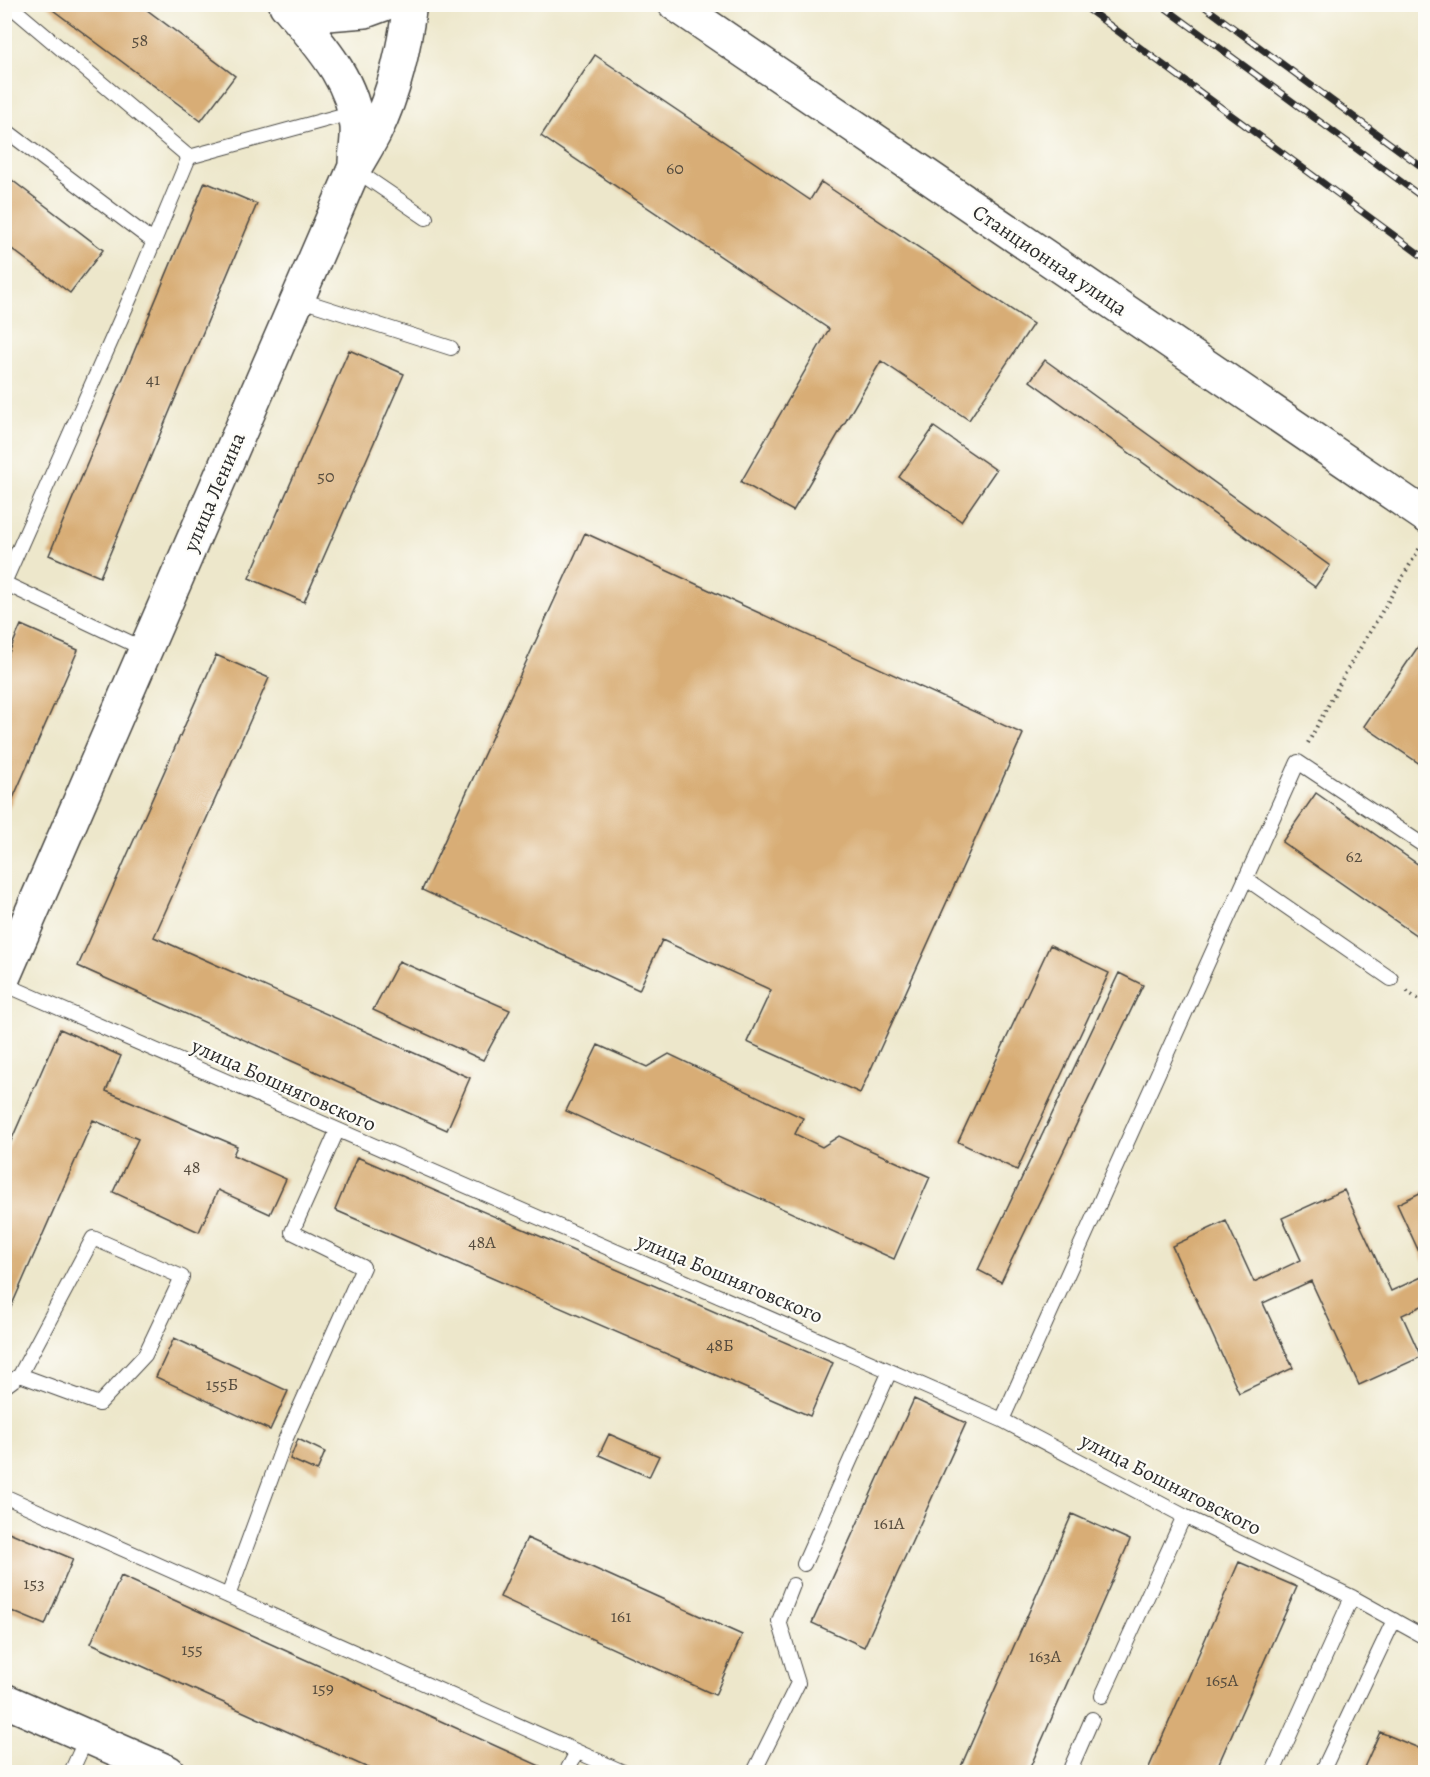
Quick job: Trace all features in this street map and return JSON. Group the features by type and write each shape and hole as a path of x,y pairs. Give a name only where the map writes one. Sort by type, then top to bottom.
{"main road":[{"path":"286,4 327,14 365,11 384,4"},
{"path":"286,4 332,61 350,94 357,128 354,169"},
{"name":"улица Ленина","path":"4,976 354,169 375,132 395,81 406,37 410,4"},
{"name":"Станционная улица","path":"675,4 1425,516"},
{"path":"4,1700 168,1773"}],"lane":[{"path":"8,4 189,157"},
{"path":"189,157 354,112"},
{"path":"4,129 154,242"},
{"path":"146,650 4,583 189,157"},
{"path":"354,169 426,218"},
{"path":"298,299 450,348"},
{"path":"1002,1420 1298,762 1425,847"},
{"path":"1245,878 1391,979"},
{"name":"улица Бошняговского","path":"4,984 1002,1420 1184,1516 1352,1597 1425,1638"},
{"path":"228,1596 286,1438 363,1266 292,1233 337,1131"},
{"path":"4,1387 20,1375 93,1238 182,1277 145,1355 99,1404 20,1375"},
{"path":"804,1564 890,1371"},
{"path":"4,1496 622,1773"},
{"path":"1102,1696 1184,1516"},
{"path":"754,1773 798,1683 779,1621 794,1586"},
{"path":"1273,1773 1352,1597"},
{"path":"1322,1773 1394,1620"},
{"path":"1069,1773 1092,1719"},
{"path":"71,1773 87,1737"},
{"path":"566,1773 577,1752"}],"path":[{"path":"1298,762 1346,672 1425,538"}],"building":[{"path":"45,4 139,4 235,76 201,121"},
{"path":"595,55 810,200 821,182 1033,324 969,420 881,361 793,511 741,482 829,329 541,136"},
{"path":"4,174 103,250 70,293 4,243"},
{"path":"205,182 257,204 100,577 49,555"},
{"path":"349,350 404,374 304,602 249,578"},
{"path":"1045,360 1330,566 1315,587 1030,381"},
{"path":"934,427 996,470 961,521 899,477"},
{"path":"585,533 1023,734 860,1093 747,1042 771,990 662,940 639,990 422,890"},
{"path":"21,625 78,650 4,819 4,664"},
{"path":"1426,635 1426,768 1364,726"},
{"path":"216,655 269,678 154,937 470,1078 447,1130 78,966"},
{"path":"1316,793 1426,870 1426,942 1282,842"},
{"path":"1050,945 1109,973 1017,1170 958,1142"},
{"path":"399,961 510,1010 483,1060 373,1010"},
{"path":"1119,973 1143,985 1001,1282 978,1270"},
{"path":"60,1029 121,1056 106,1091 237,1146 233,1155 286,1179 270,1214 218,1190 199,1232 113,1192 138,1139 93,1120 4,1323 4,1157"},
{"path":"598,1045 647,1067 669,1054 803,1118 795,1134 822,1147 839,1136 930,1177 894,1259 566,1111"},
{"path":"357,1157 833,1363 810,1416 335,1210"},
{"path":"1344,1190 1391,1291 1426,1275 1426,1304 1402,1315 1421,1357 1359,1385 1311,1281 1263,1303 1293,1368 1239,1393 1172,1246 1226,1221 1254,1282 1301,1260 1282,1218"},
{"path":"1426,1190 1426,1267 1397,1204"},
{"path":"174,1338 288,1391 270,1430 156,1377"},
{"path":"914,1399 966,1423 864,1647 812,1623"},
{"path":"609,1434 659,1456 649,1477 599,1455"},
{"path":"298,1439 325,1452 317,1471 290,1459"},
{"path":"1072,1514 1130,1540 1028,1772 961,1772 959,1771"},
{"path":"4,1530 73,1559 45,1625 4,1608"},
{"path":"527,1538 742,1635 715,1695 500,1597"},
{"path":"1239,1562 1297,1587 1215,1772 1147,1772"},
{"path":"121,1576 540,1766 537,1772 377,1772 91,1643"},
{"path":"1380,1732 1426,1751 1426,1772 1362,1772"}],"railway":[{"path":"1081,4 1426,259"},
{"path":"1160,4 1426,200"},
{"path":"1201,4 1426,170"}]}
